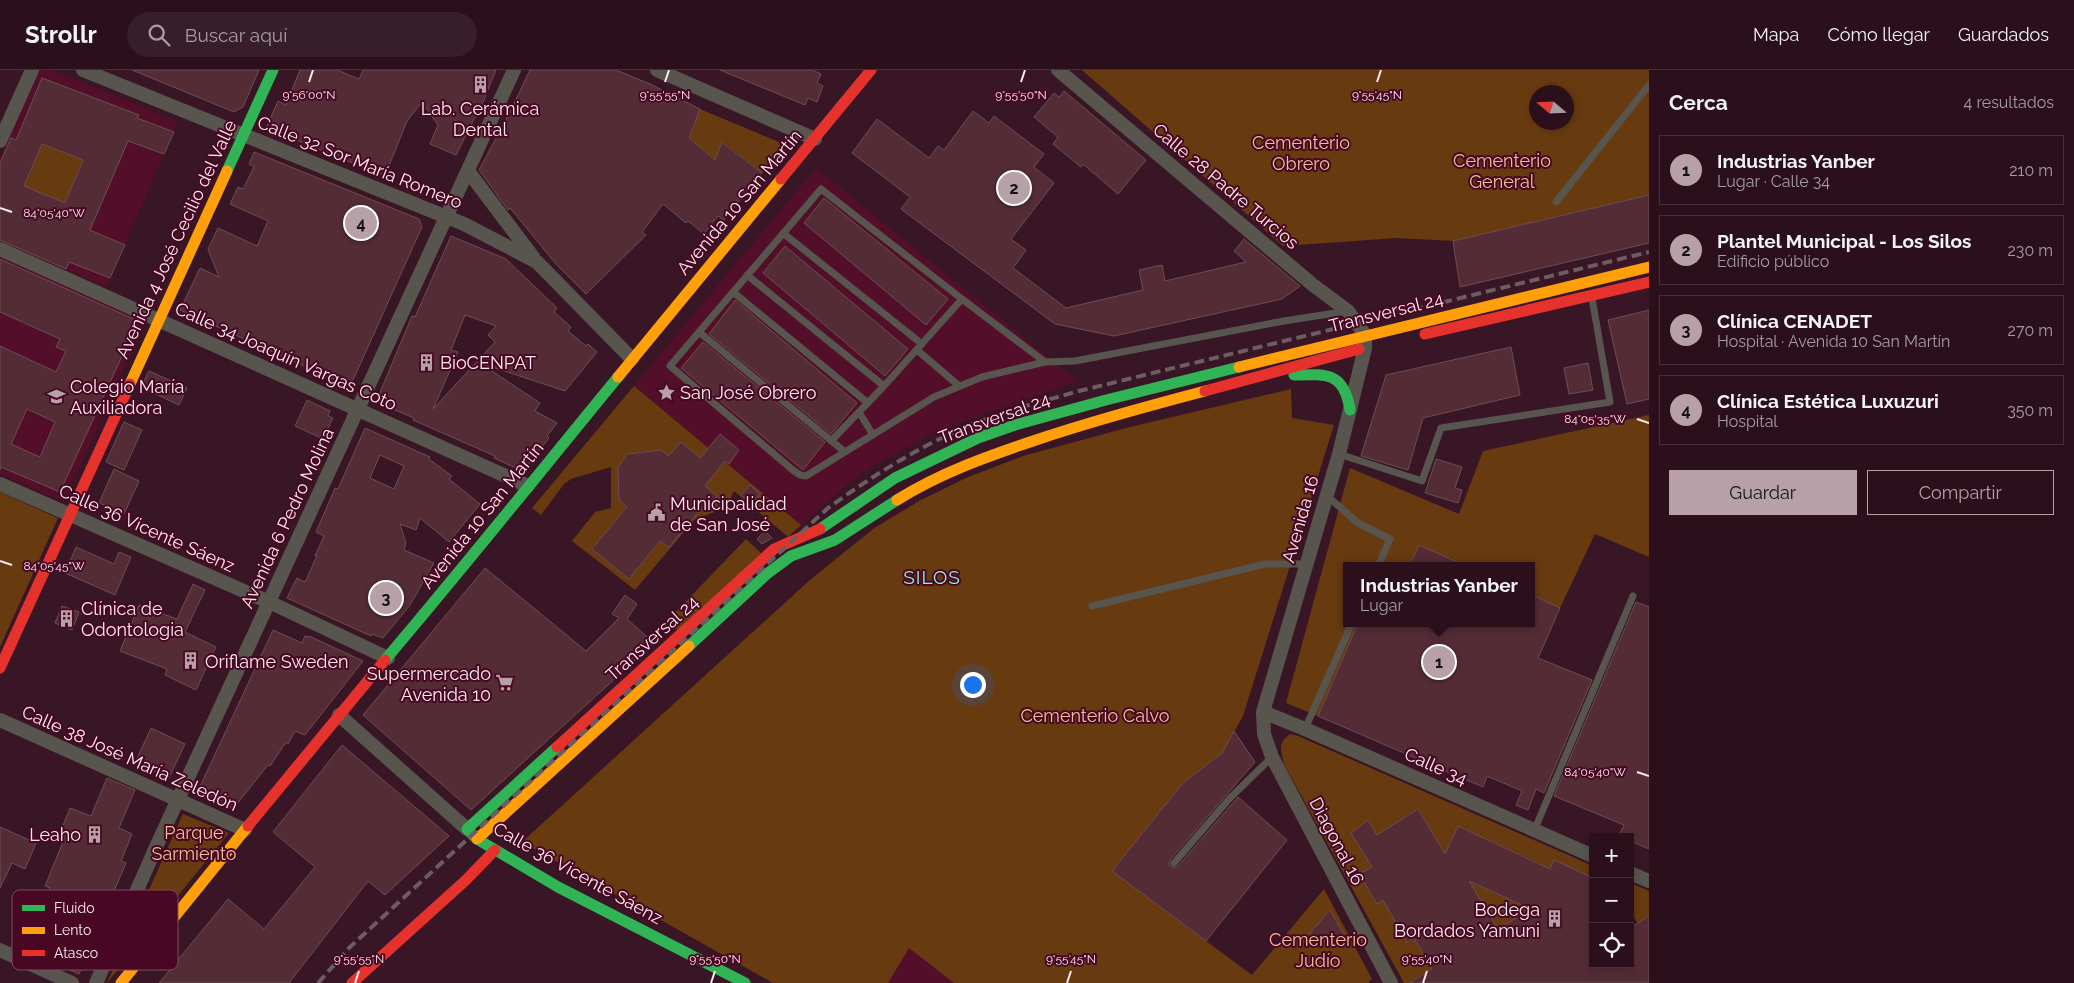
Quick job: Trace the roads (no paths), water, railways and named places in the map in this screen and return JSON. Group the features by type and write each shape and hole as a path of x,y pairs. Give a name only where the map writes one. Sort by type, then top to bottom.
{"main road":[{"name":"Avenida 4 José Cecilio del Valle","path":"0,668 273,70"},
{"name":"Avenida 10 San Martín","path":"178,913 871,70"},
{"name":"Transversal 24","path":"472,834 781,562 791,556 835,540 912,490 950,471 1005,450 1108,416 1270,375 1365,341 1588,281 1649,267"},
{"name":"Transversal 24","path":"472,834 774,549 826,526 895,478 978,438 1106,400 1365,341 1649,282"},
{"path":"1270,375 1324,374 1331,376 1345,386 1349,396 1350,410"},
{"path":"1106,400 1108,416"},
{"name":"Calle 36 Vicente Sáenz","path":"472,834 495,850 558,887 745,983"},
{"path":"357,982 466,880 495,850"},
{"name":"Avenida 10 San Martín","path":"121,983 132,970"}],"street":[{"path":"0,142 32,70"},
{"name":"Calle 32 Sor María Romero","path":"83,70 478,230 537,262"},
{"name":"Avenida 6 Pedro Molina","path":"138,890 514,70"},
{"path":"657,70 815,139"},
{"name":"Calle 28 Padre Turcios","path":"1058,70 1314,285 1348,311 1365,341"},
{"name":"Calle 32 Sor María Romero","path":"468,171 537,262 632,359"},
{"name":"Calle 34 Joaquín Vargas Coto","path":"0,250 528,486"},
{"name":"Avenida 16","path":"1263,712 1338,454 1365,341"},
{"name":"Calle 36 Vicente Sáenz","path":"0,484 269,602 388,658"},
{"name":"Calle 34","path":"1263,712 1589,854"},
{"name":"Diagonal 16","path":"1263,712 1264,734 1272,757 1391,983"},
{"name":"Calle 36 Vicente Sáenz","path":"339,716 472,834"},
{"name":"Calle 38 José María Zeledón","path":"0,720 245,830"},
{"path":"1634,875 1649,881"},
{"path":"0,950 12,956"},
{"path":"44,970 72,983"},
{"name":"Avenida 6 Pedro Molina","path":"96,983 102,970"}],"lane":[{"path":"1556,202 1649,85"},
{"path":"1045,362 821,189 670,366 794,471 806,476 934,397 982,377 1045,362 1075,361 1284,321 1348,311"},
{"path":"783,233 922,344"},
{"path":"747,275 884,386"},
{"path":"1338,454 1422,481 1441,428 1610,402 1588,281"},
{"path":"733,292 868,402"},
{"path":"831,441 884,386 962,299"},
{"path":"699,332 845,452"},
{"path":"917,350 958,386"},
{"path":"859,412 873,435"},
{"path":"1326,495 1358,523 1390,539 1380,562"},
{"path":"1092,606 1265,564 1306,564"},
{"path":"1534,831 1633,596"},
{"path":"1305,729 1350,627"},
{"path":"1174,862 1230,798 1272,757"}],"railway":[{"path":"318,983 350,947 828,508 867,481 929,444 973,424 1015,409 1075,392 1649,252"}],"place":[{"name":"Lab. Cerámica Dental","path":"480,85"},
{"name":"Plantel Municipal - Los Silos","path":"1014,188"},
{"name":"Clínica Estética Luxuzuri","path":"361,223"},
{"name":"BioCENPAT","path":"426,362"},
{"name":"San José Obrero","path":"666,392"},
{"name":"Colegio María Auxiliadora","path":"56,396"},
{"name":"Municipalidad de San José","path":"656,513"},
{"name":"Clínica CENADET","path":"386,598"},
{"name":"Clínica de Odontologia","path":"67,618"},
{"name":"Oriflame Sweden","path":"191,661"},
{"name":"Industrias Yanber","path":"1439,662"},
{"name":"Supermercado Avenida 10","path":"505,683"},
{"name":"Leaho","path":"95,834"},
{"name":"Bodega Bordados Yamuni","path":"1554,919"}],"district":[{"name":"SILOS","path":"932,577"}],"park label":[{"name":"Cementerio Obrero","path":"1301,152"},
{"name":"Cementerio General","path":"1502,170"},
{"name":"Cementerio Calvo","path":"1095,715"},
{"name":"Parque Sarmiento","path":"194,842"},
{"name":"Cementerio Judío","path":"1318,950"}]}
